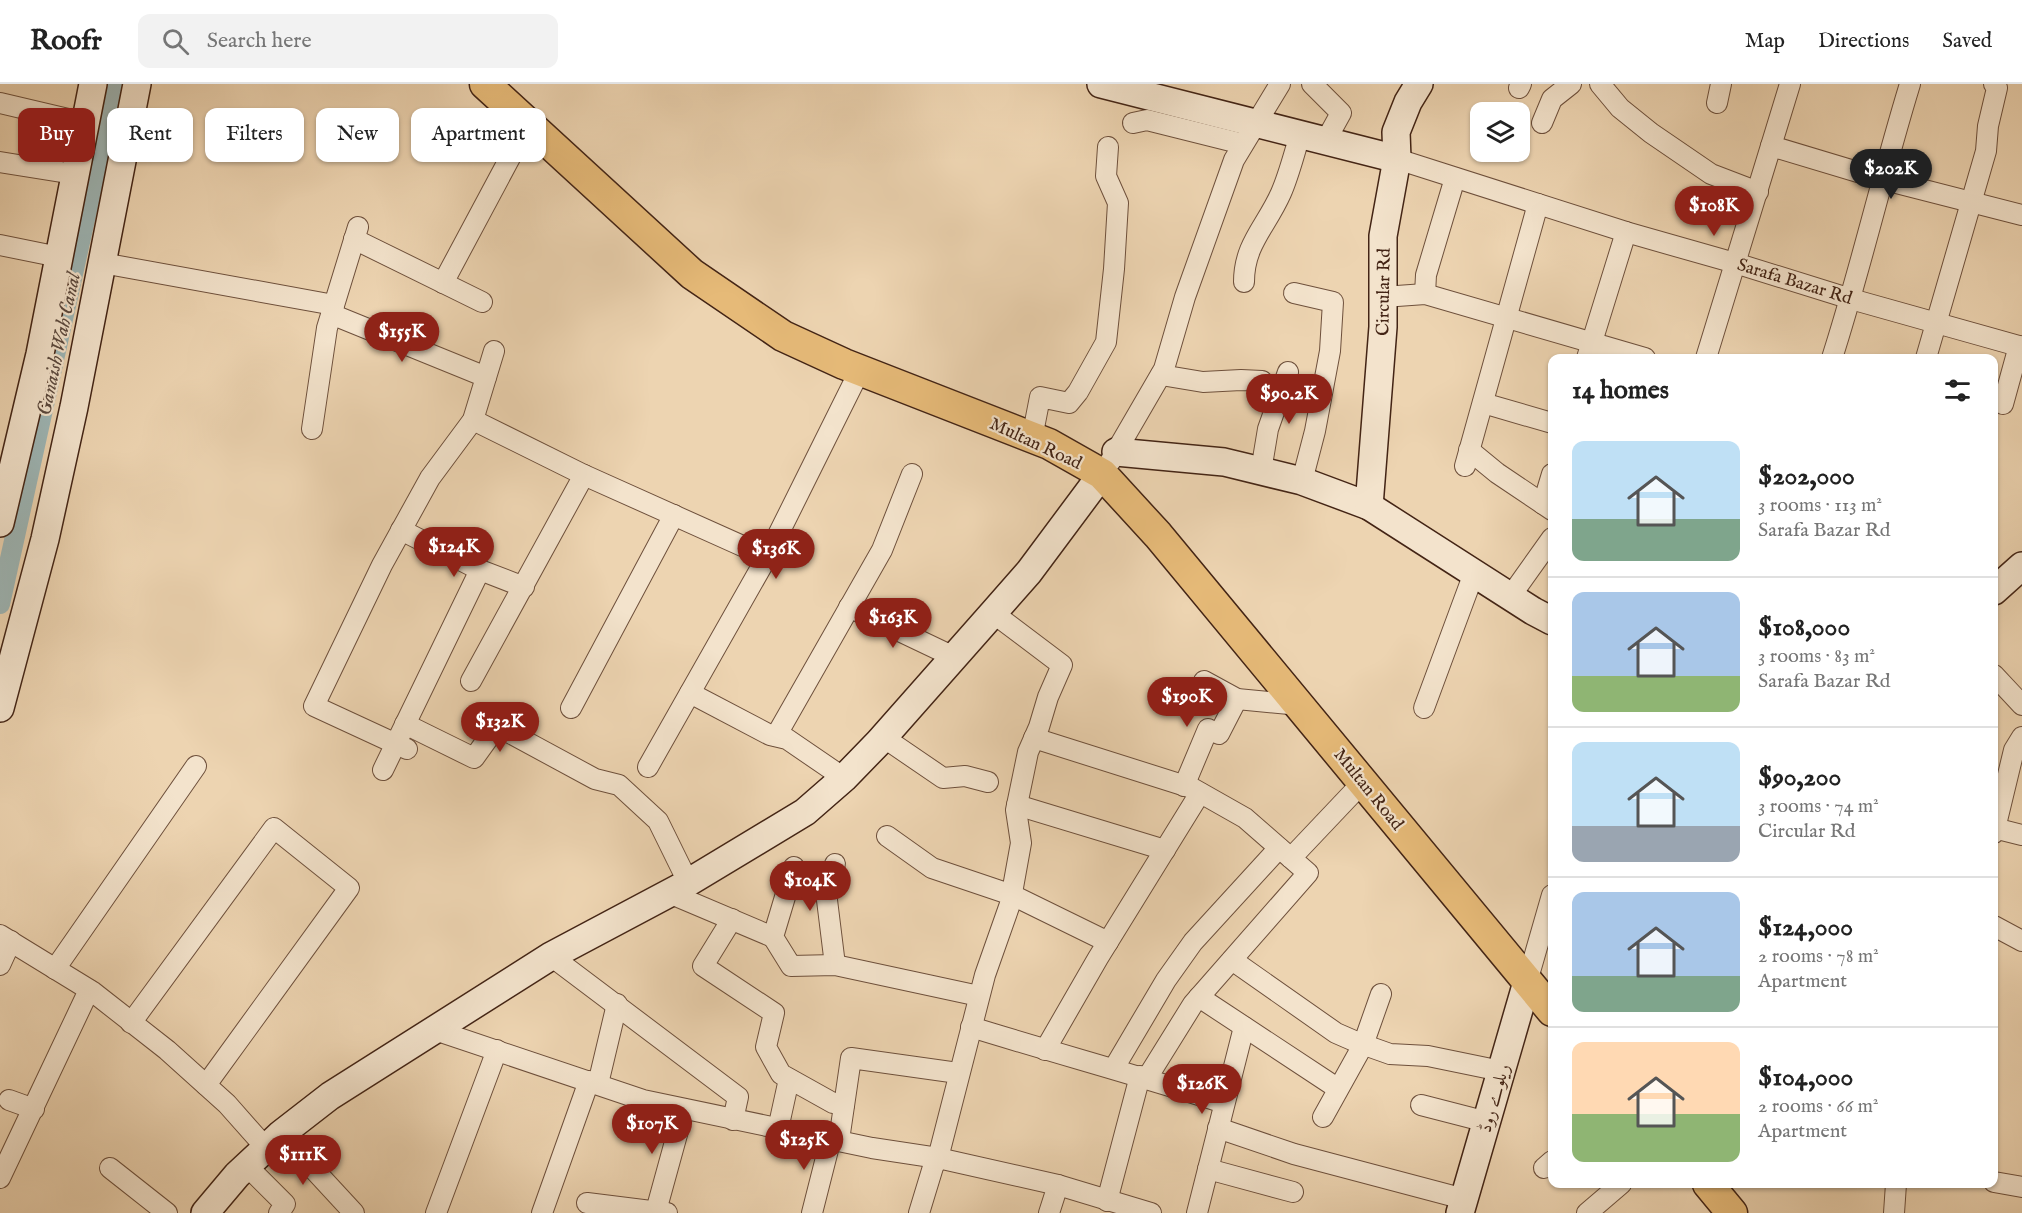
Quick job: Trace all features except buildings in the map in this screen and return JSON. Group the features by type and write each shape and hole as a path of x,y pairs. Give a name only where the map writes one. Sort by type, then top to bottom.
{"main road":[{"name":"Multan Road","path":"485,84 511,108"},
{"name":"Multan Road","path":"546,140 692,274 783,336 860,370 1032,438 1109,463 1158,535 1548,1006"},
{"path":"1711,1188 1732,1213"}],"street":[{"path":"88,108 93,84"},
{"path":"0,708 45,539 137,84"},
{"path":"1101,84 1136,88 1249,134"},
{"path":"205,1213 264,1149 330,1096 551,956 679,887 806,812 883,737 1029,572 1109,463 1161,375 1185,297 1234,160 1280,84"},
{"path":"1244,282 1244,265 1251,244 1267,222 1281,192 1313,139 1341,113 1312,84"},
{"name":"Circular Rd","path":"1370,506 1380,369 1383,236 1396,159 1396,132 1408,102 1419,84"},
{"path":"1542,123 1552,99 1571,84"},
{"path":"1600,84 1606,93 1651,133 1711,174 1758,192"},
{"path":"1707,354 1790,84"},
{"path":"1833,354 1851,299 1881,179 1910,84"},
{"path":"1927,354 1986,151 1988,126 1997,88 1994,84"},
{"path":"0,103 21,108"},
{"path":"1133,123 1147,120 1249,134 1313,139 1396,159"},
{"path":"1771,146 1881,179 2022,215"},
{"path":"1032,438 1040,397 1069,403 1078,392 1106,342 1114,270 1118,202 1106,176 1108,147"},
{"name":"Sarafa Bazar Rd","path":"1396,159 1626,232 1851,299 2021,346"},
{"path":"0,162 74,174"},
{"path":"0,523 8,454 40,354 77,162"},
{"path":"443,283 508,162"},
{"path":"1425,294 1426,275 1455,178"},
{"path":"1538,204 1467,458 1497,473 1548,507"},
{"path":"1589,350 1626,232"},
{"path":"312,429 327,328 356,233 443,283 482,302"},
{"path":"0,245 58,257"},
{"path":"102,263 333,309 486,377"},
{"path":"1294,293 1333,302 1330,351 1315,431 1302,481"},
{"path":"1383,297 1425,294 1507,319 1589,350 1617,354"},
{"path":"2003,404 2021,346"},
{"path":"401,746 314,706 401,530 430,478 473,420 494,351"},
{"path":"648,767 767,557 860,370"},
{"path":"1261,471 1268,429 1288,372"},
{"path":"1161,375 1203,382 1262,381"},
{"path":"1483,403 1548,422"},
{"path":"473,420 584,475 767,557"},
{"path":"1109,463 1224,462 1302,481 1370,506 1510,597 1548,619"},
{"path":"776,736 882,550 912,474"},
{"path":"471,681 584,475"},
{"path":"571,708 674,515"},
{"path":"401,530 480,570 524,587"},
{"path":"1510,597 1548,544"},
{"path":"383,770 401,746 405,724 480,570"},
{"path":"1998,588 2021,570"},
{"path":"1424,708 1474,573"},
{"path":"849,607 954,657"},
{"path":"919,1213 938,1158 979,996 1012,895 1021,843 1016,810 1028,752 1062,665 993,613"},
{"path":"1998,679 2022,705"},
{"path":"1204,681 1237,699 1300,705"},
{"path":"690,693 776,736 787,739 844,777"},
{"path":"1045,1050 1165,850 1192,789 1208,729 1219,734 1237,699"},
{"path":"405,724 474,758 497,726 595,779 619,785 657,821 679,887 732,920 773,937 791,966 835,965 979,996"},
{"path":"883,737 943,778 965,776 988,782"},
{"path":"1998,814 2014,750 2022,737"},
{"path":"1034,738 1192,789 1245,818 1308,873 1199,997 1144,1077 1107,1201"},
{"path":"55,969 196,766"},
{"path":"1114,1068 1166,980 1193,942 1363,782"},
{"path":"1017,805 1165,850"},
{"path":"132,1023 274,828 349,888 206,1085"},
{"path":"1998,831 2022,835"},
{"path":"887,836 932,868 1012,895 1108,942"},
{"path":"835,864 826,892 835,965"},
{"path":"773,937 794,867"},
{"path":"1527,982 1548,910"},
{"path":"732,920 703,966 774,1013 766,1047 781,1074 833,1103 844,1105"},
{"path":"1998,928 2022,941"},
{"path":"0,965 5,938 89,990 167,1050 227,1104 264,1149 354,1213"},
{"path":"551,956 738,1097 733,1120"},
{"path":"1232,960 1336,1033 1364,1045 1390,1054 1428,1056 1501,1071"},
{"name":"ریلوے روڈ","path":"1462,1206 1527,982"},
{"path":"0,1178 89,990"},
{"path":"1323,1117 1337,1088 1364,1045 1381,994"},
{"path":"1199,997 1337,1088"},
{"path":"542,1213 593,1083 616,1004"},
{"path":"971,1027 1144,1077 1224,1103"},
{"path":"1197,1213 1244,1027"},
{"path":"435,1030 643,1100 778,1129 938,1158 1058,1185 1151,1213"},
{"path":"436,1213 497,1050"},
{"path":"812,1213 844,1105 851,1058 958,1073"},
{"path":"778,1129 789,1079"},
{"path":"9,1100 34,1109"},
{"path":"1421,1105 1486,1122"},
{"path":"587,1203 661,1212 684,1109"},
{"path":"1218,1128 1462,1206"},
{"path":"264,1149 285,1204 279,1213"},
{"path":"110,1168 167,1213"},
{"path":"1208,1169 1293,1192"},
{"path":"1998,1183 2022,1187"},
{"path":"1048,1213 1058,1185"},
{"path":"1587,1213 1616,1188"},
{"path":"1894,1213 1896,1188"}],"waterway":[{"name":"Ganaish Wah Canal","path":"0,604 115,84"}]}
